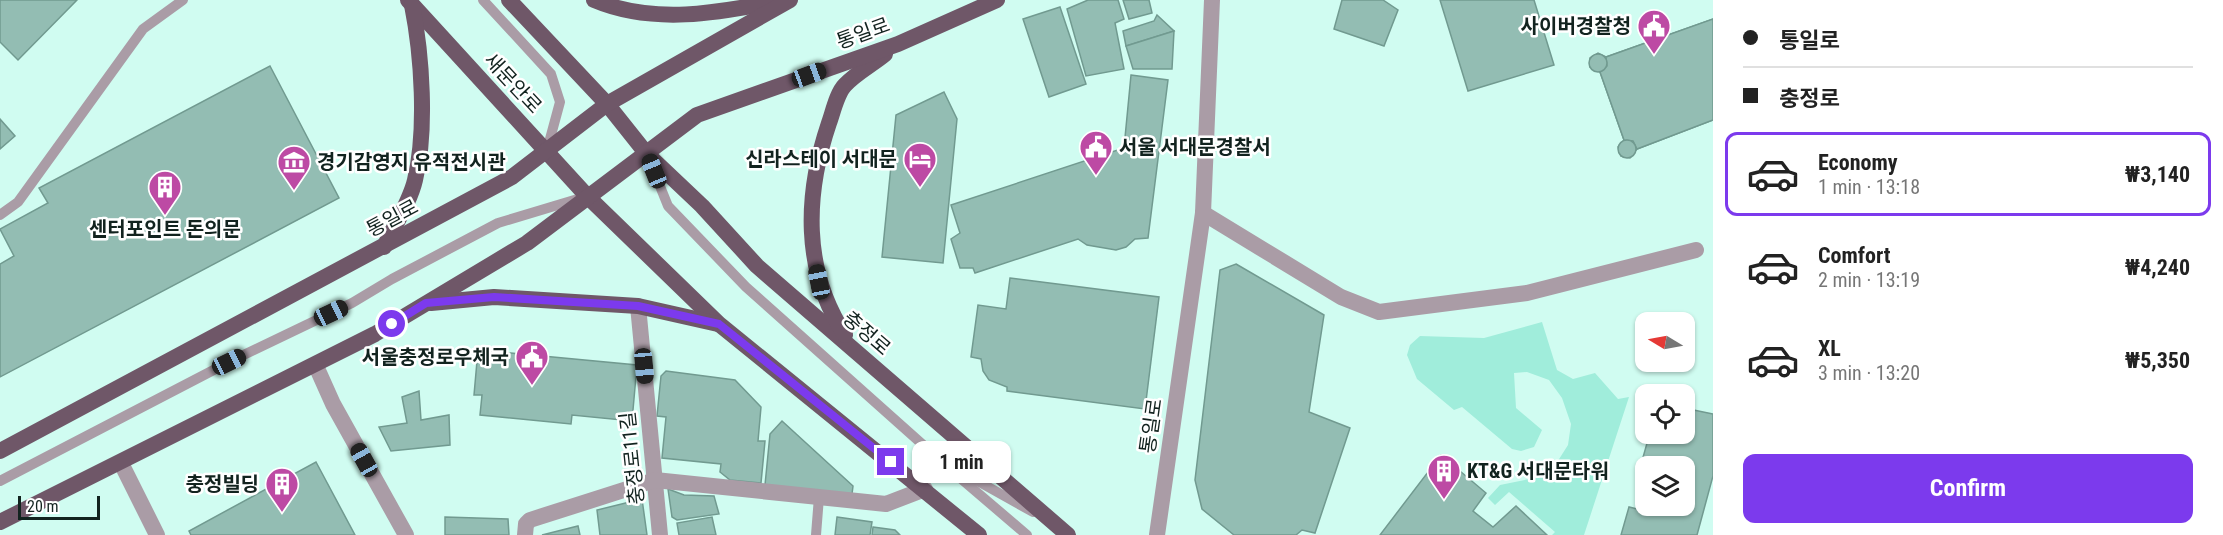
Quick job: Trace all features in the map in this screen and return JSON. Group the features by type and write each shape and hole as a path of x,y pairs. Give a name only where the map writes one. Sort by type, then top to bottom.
{"main road":[{"path":"509,0 607,104 646,153"},
{"path":"594,0 637,12 692,15 788,0"},
{"name":"통일로","path":"0,451 512,177 607,104 788,0"},
{"name":"통일로","path":"0,522 316,366 426,303 527,243 697,115 898,44 997,0"},
{"name":"새문안로","path":"410,2 587,196"},
{"path":"384,247 415,181 421,98 417,32 410,2"},
{"path":"855,350 831,314 819,282 811,221 815,183 824,138 844,86 898,44"},
{"name":"충정로","path":"646,153 702,206 757,266 1049,521 1068,535"},
{"path":"587,196 719,324 979,535"},
{"path":"426,303 494,297 638,306 719,324"}],"street":[{"name":"통일로","path":"1157,535 1203,213 1212,0"},
{"path":"1203,213 1341,297 1379,312 1527,293 1696,250"},
{"name":"충정로11길","path":"638,306 660,535"},
{"path":"316,366 333,404 406,535"},
{"path":"121,463 157,535"},
{"path":"525,535 526,524 530,520 655,480 886,504 925,489"}],"lane":[{"path":"0,215 18,202 143,29 183,0"},
{"path":"483,0 551,74 560,102 547,150"},
{"path":"646,153 668,206 746,287 1027,535"},
{"path":"0,481 219,367 352,303 392,279 498,223 587,196"},
{"path":"940,460 1049,521"},
{"path":"816,535 819,497"}],"green space":[{"path":"1542,322 1557,370 1573,379 1595,373 1618,399 1629,397 1584,535 1552,535 1555,532 1509,492 1495,505 1488,498 1500,485 1539,477 1554,467 1568,445 1571,424 1562,398 1549,380 1527,372 1514,373 1516,408 1542,430 1534,447 1521,451 1512,449 1462,407 1454,410 1417,379 1407,355 1410,345 1420,336 1484,338"}],"building":[{"path":"0,0 77,0 18,60 0,42"},
{"path":"1088,0 1118,0 1124,19 1115,23 1124,69 1086,76 1067,9"},
{"path":"1123,0 1149,0 1152,13 1129,19"},
{"path":"1342,0 1383,0 1398,10 1384,46 1334,29"},
{"path":"1440,0 1534,0 1554,65 1468,91"},
{"path":"1060,7 1086,84 1049,97 1023,19"},
{"path":"1157,15 1174,31 1126,46 1123,31 1154,21"},
{"path":"1713,19 1713,120 1637,149 1630,158 1621,156 1618,147 1624,140 1600,72 1590,67 1590,58 1598,53 1606,57"},
{"path":"1713,19 1713,120 1637,149 1633,141 1624,140 1600,72 1607,66 1606,57"},
{"path":"1174,31 1172,69 1133,69 1126,46"},
{"path":"1594,54 1602,54 1607,59 1605,70 1594,72 1589,67 1589,59"},
{"name":"센터포인트 돈의문","path":"270,66 339,198 0,377 0,264 14,256 0,229 48,203 39,188"},
{"name":"서울 서대문경찰서","path":"1131,75 1168,80 1148,238 1135,239 1126,247 1116,250 1087,245 1078,239 975,273 973,268 960,268 951,239 960,233 951,205 1124,148"},
{"name":"신라스테이 서대문","path":"944,92 957,119 943,263 882,257 896,115"},
{"path":"0,119 15,136 0,149"},
{"path":"1623,140 1631,140 1636,145 1634,156 1623,158 1618,153 1618,145"},
{"path":"1236,264 1324,315 1309,412 1350,428 1315,533 1302,530 1296,535 1234,535 1202,509 1195,480 1220,270"},
{"path":"1010,278 1159,297 1145,409 1007,391 1007,387 989,380 983,371 981,359 971,357 978,305 1006,309"},
{"path":"478,350 637,365 632,421 572,415 571,424 480,415 482,395 474,395"},
{"path":"666,371 735,380 761,407 758,441 765,441 761,483 730,480 720,472 721,464 662,458 666,417 657,416 661,376"},
{"path":"419,391 421,420 449,415 450,445 391,451 379,427 407,423 402,397"},
{"path":"1695,410 1713,414 1713,476 1697,535 1621,535 1629,507 1635,508 1635,516 1695,516 1695,456 1643,456 1647,444 1695,444"},
{"path":"782,421 853,486 852,494 765,485 770,434"},
{"name":"KT&G 서대문타워","path":"1441,455 1486,493 1473,511 1493,527 1516,506 1547,535 1380,535"},
{"name":"충정빌딩","path":"316,462 355,535 191,535 189,531"},
{"path":"668,489 684,495 714,496 719,514 677,520 672,517"},
{"path":"642,499 647,535 600,535 597,510"},
{"path":"445,517 508,519 509,535 445,535"},
{"path":"712,517 716,535 679,535 677,523"},
{"path":"837,517 872,522 870,535 835,535"},
{"path":"578,526 580,535 542,535"},
{"path":"873,527 895,530 900,535 872,535"}],"place":[{"name":"사이버경찰청","path":"1654,55"},
{"name":"서울 서대문경찰서","path":"1096,176"},
{"name":"신라스테이 서대문","path":"920,188"},
{"name":"경기감영지 유적전시관","path":"294,191"},
{"name":"센터포인트 돈의문","path":"165,216"},
{"name":"서울충정로우체국","path":"532,386"},
{"name":"KT&G 서대문타워","path":"1444,500"},
{"name":"충정빌딩","path":"282,513"}],"route":[{"path":"392,324 426,303 494,297 590,305 638,306 719,324 891,462"}]}
